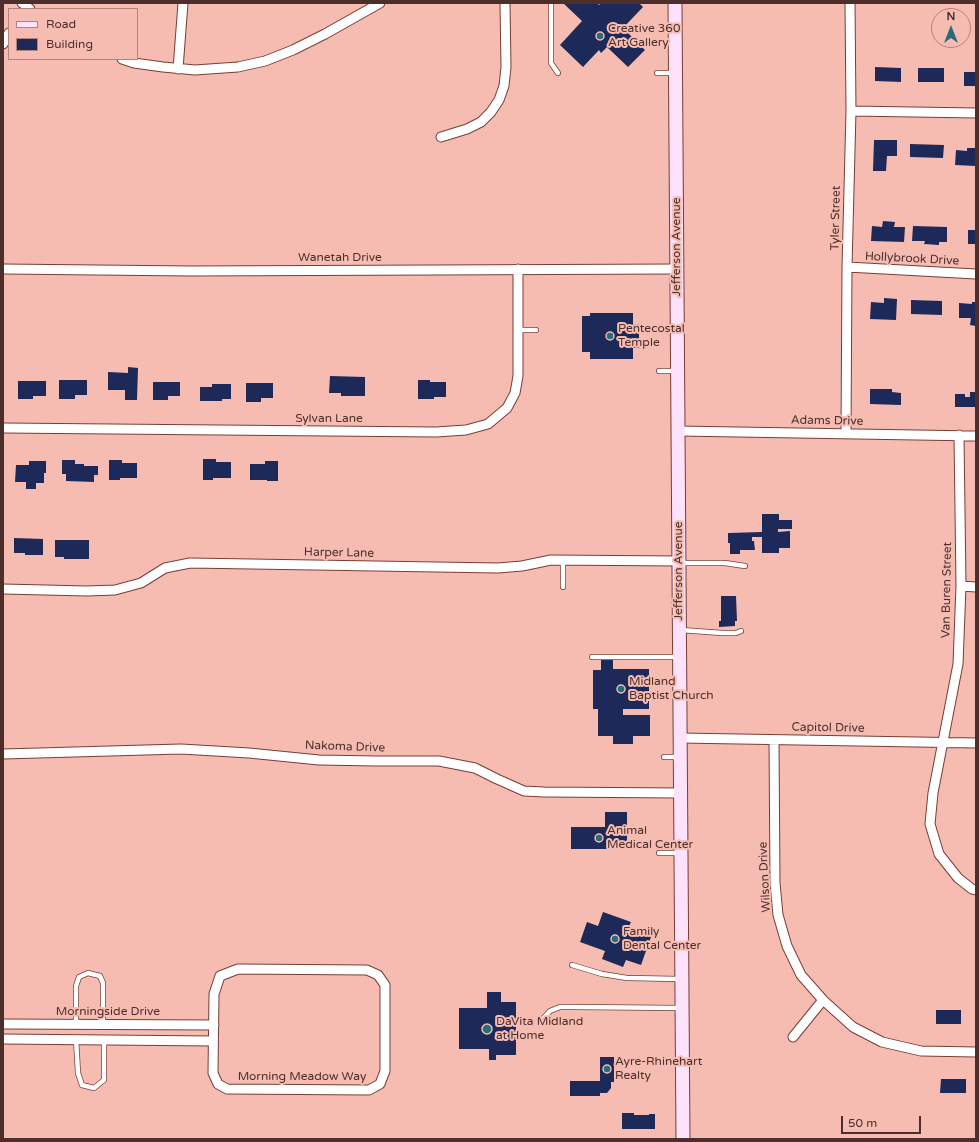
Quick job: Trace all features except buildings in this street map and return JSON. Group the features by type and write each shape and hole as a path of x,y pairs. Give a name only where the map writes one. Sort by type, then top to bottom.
{"street":[{"path":"178,68 183,3"},
{"path":"126,60 195,70 238,67 265,61 325,34 380,3"},
{"path":"441,137 467,129 481,122 491,112 499,100 504,86 506,68 505,3"},
{"name":"Jefferson Avenue","path":"675,3 683,1139"},
{"name":"Tyler Street","path":"846,433 847,267 851,111 850,3"},
{"path":"3,44 8,35"},
{"path":"851,111 976,113"},
{"name":"Hollybrook Drive","path":"847,267 976,274"},
{"name":"Wanetah Drive","path":"3,269 191,271 677,269"},
{"name":"Sylvan Lane","path":"3,428 428,432 466,430 488,424 507,408 515,393 518,376 518,269"},
{"name":"Adams Drive","path":"678,431 976,436"},
{"name":"Van Buren Street","path":"959,436 960,586 958,664 933,793 930,824 939,854 958,878 972,889 976,890"},
{"name":"Harper Lane","path":"3,589 87,591 115,590 141,583 165,568 190,563 498,568 522,566 551,560 679,562"},
{"path":"960,586 976,587"},
{"name":"Capitol Drive","path":"680,738 976,743"},
{"name":"Wilson Drive","path":"774,740 775,882 778,915 787,946 801,975 823,1000 853,1027 882,1042 921,1051 976,1052"},
{"name":"Nakoma Drive","path":"3,754 181,749 249,753 319,760 439,761 474,768 524,791 680,793"},
{"name":"Morning Meadow Way","path":"238,969 367,970 378,975 385,985 385,1072 380,1084 369,1090 227,1089 218,1084 214,1072 213,1041 214,994 220,976 238,969"},
{"path":"792,1037 823,1000"},
{"name":"Morningside Drive","path":"3,1024 214,1025"},
{"path":"3,1039 213,1041"}],"lane":[{"path":"551,3 551,63 558,73"},
{"path":"657,74 676,73"},
{"path":"518,330 536,330"},
{"path":"659,371 678,371"},
{"path":"563,560 563,587"},
{"path":"679,562 725,563 745,566"},
{"path":"679,630 722,633 736,633 741,631"},
{"path":"594,656 679,657"},
{"path":"664,757 680,757"},
{"path":"659,853 681,853"},
{"path":"572,965 602,974 627,978 682,979"},
{"path":"76,1024 76,986 79,977 88,973 100,976 103,984 103,1024"},
{"path":"541,1021 550,1011 560,1008 682,1008"},
{"path":"76,1040 78,1073 82,1085 94,1088 104,1080 104,1040"},
{"path":"662,1061 682,1061"}],"place":[{"name":"Creative 360 Art Gallery","path":"600,36"},
{"name":"Pentecostal Temple","path":"610,336"},
{"name":"Midland Baptist Church","path":"621,689"},
{"name":"Animal Medical Center","path":"599,838"},
{"name":"Family Dental Center","path":"615,939"},
{"name":"DaVita Midland at Home","path":"487,1029"},
{"name":"Ayre-Rhinehart Realty","path":"607,1069"}]}
